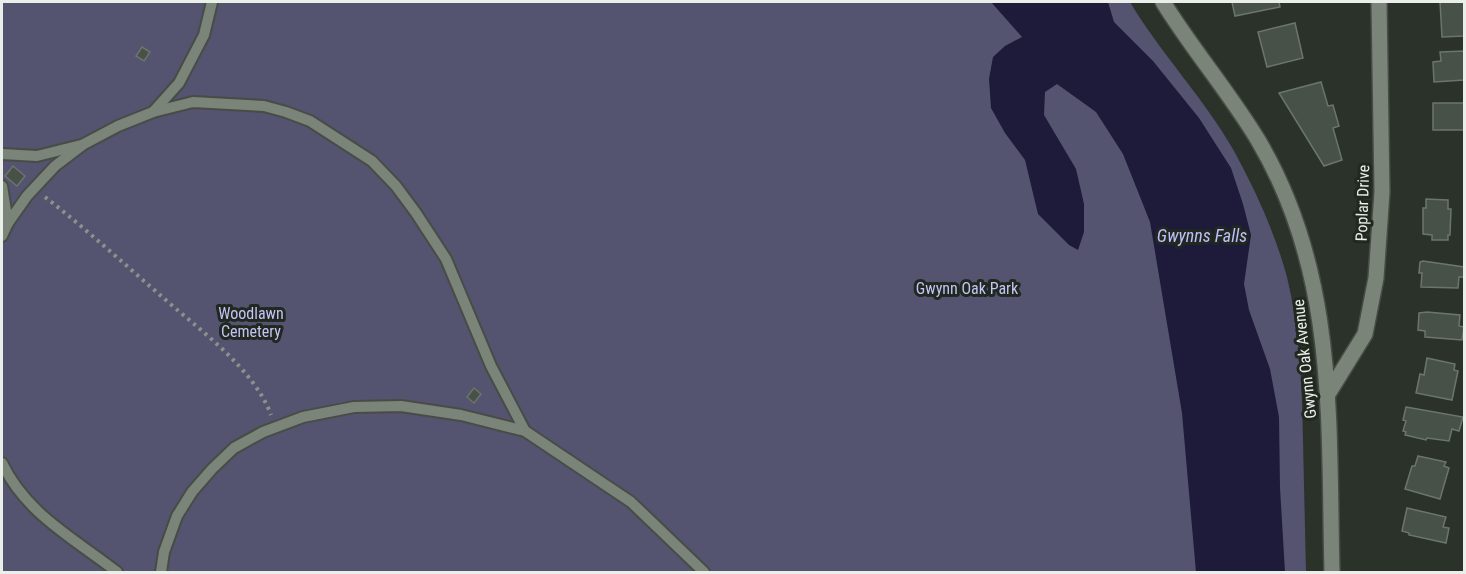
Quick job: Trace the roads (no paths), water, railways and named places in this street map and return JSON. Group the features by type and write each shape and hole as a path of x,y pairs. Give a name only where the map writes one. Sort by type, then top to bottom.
{"main road":[{"name":"Gwynn Oak Avenue","path":"1163,2 1258,140 1282,186 1299,230 1322,323 1328,394 1332,573"},
{"name":"Poplar Drive","path":"1328,394 1365,334 1376,278 1382,192 1379,2"}],"lane":[{"path":"153,112 179,83 204,35 212,2"},
{"path":"2,236 8,223 34,188 55,166 84,144 118,126 153,112 194,102 264,106 286,112 310,121 372,161 396,186 446,259 491,366 525,431"},
{"path":"2,154 37,156 84,144"},
{"path":"2,186 8,223"},
{"path":"161,573 164,552 177,516 192,492 234,448 263,432 303,417 354,407 401,406 461,415 525,431 632,501 704,573"},
{"path":"2,463 22,495 42,517 117,573"}],"water":[{"name":"Gwynns Falls","path":"991,2 1108,2 1114,22 1153,61 1199,118 1231,168 1251,235 1244,284 1249,310 1270,369 1279,417 1285,572 1196,572 1182,413 1150,222 1123,154 1096,112 1057,84 1045,92 1044,115 1076,169 1084,204 1084,232 1078,250 1069,245 1038,214 1025,160 1005,133 991,108 989,79 993,57 1005,46 1022,37"}],"park label":[{"name":"Gwynn Oak Park","path":"967,288"},
{"name":"Woodlawn Cemetery","path":"251,322"}]}
